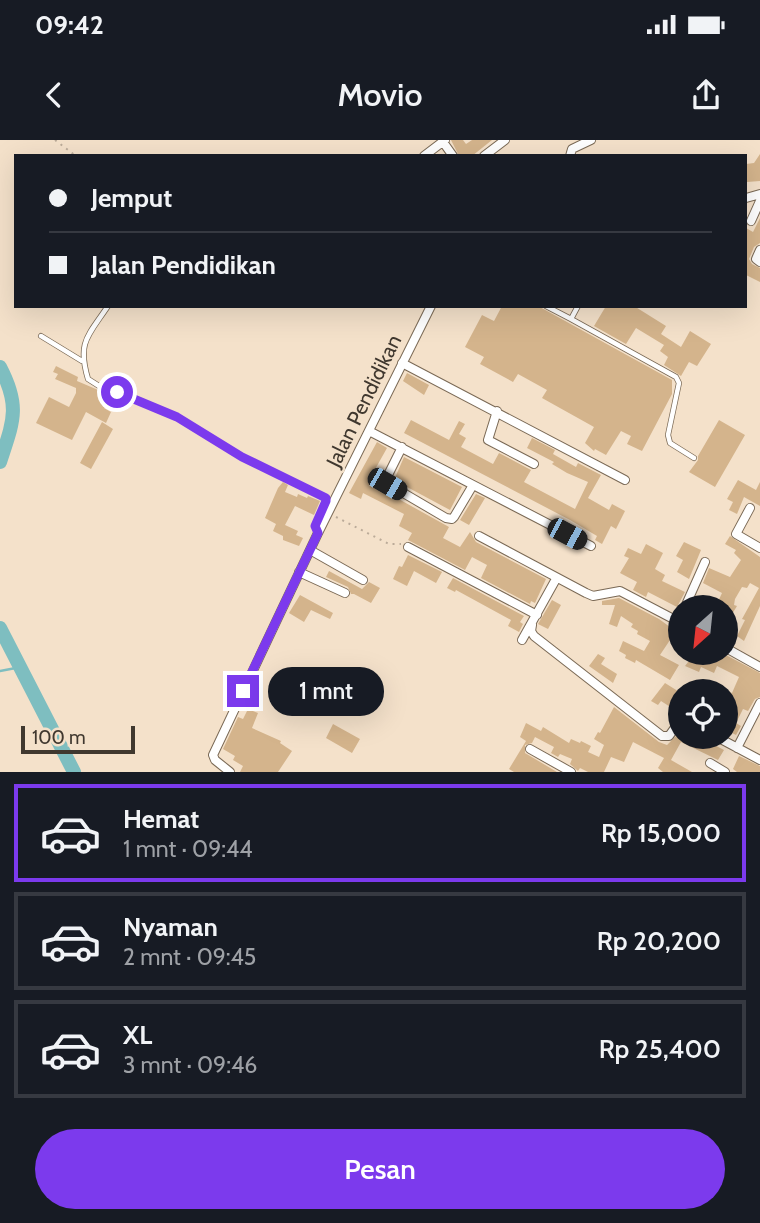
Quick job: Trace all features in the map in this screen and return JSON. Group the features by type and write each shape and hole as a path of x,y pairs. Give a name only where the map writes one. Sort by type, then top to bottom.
{"street":[{"path":"487,154 505,140"},
{"path":"571,154 572,149 591,140"},
{"path":"427,154 444,141"},
{"path":"751,221 760,201"},
{"path":"760,250 756,259 760,262"},
{"name":"Jalan Pendidikan","path":"230,772 215,760 213,755 299,572 430,308"},
{"path":"402,363 625,480"},
{"path":"497,411 488,440 534,464"},
{"path":"369,431 590,546"},
{"path":"402,447 387,477 387,484 446,517 454,517 473,485"},
{"path":"750,508 736,534 760,548"},
{"path":"479,536 556,579 593,596 620,591 668,615"},
{"path":"408,547 537,615"},
{"path":"310,550 363,580"},
{"path":"690,595 705,562"},
{"path":"299,572 345,593"},
{"path":"522,640 556,579"},
{"path":"532,625 534,636 662,736 668,736"},
{"path":"738,655 760,667"},
{"path":"738,746 760,703"},
{"path":"530,749 570,772"},
{"path":"738,749 760,760"},
{"path":"710,763 725,772"}],"lane":[{"path":"107,308 86,339 82,352 88,379 99,386 135,398 177,417 242,457 326,498 315,526 318,533"},
{"path":"550,308 676,377 679,383 668,435 670,443 694,458"},
{"path":"571,319 577,308"},
{"path":"41,336 83,361"}],"path":[{"path":"55,140 73,154"},
{"path":"328,513 389,544 400,543 408,547"}],"building":[{"path":"451,140 463,140 466,144 472,140 492,140 474,154 458,154"},
{"path":"760,154 760,181 747,182 747,164 754,163"},
{"path":"760,218 760,243 754,247 749,259 760,268 760,282 747,276 747,229 753,232"},
{"path":"501,308 542,308 672,380 672,394 642,451 627,444 631,436 621,431 606,455 595,449 594,451 585,443 594,427 542,398 547,390 518,374 513,382 480,364 484,357 465,347 482,315 494,321"},
{"path":"605,308 637,308 666,326 661,334 681,347 690,331 711,344 697,366 689,362 681,376 664,365 668,357 660,351 664,345 636,328 626,344 594,326"},
{"path":"56,366 78,377 77,381 110,395 104,408 111,412 106,423 86,412 72,440 36,423 49,397 69,407 76,393 76,388 55,379 58,374 53,372"},
{"path":"407,373 429,385 424,395 403,381"},
{"path":"411,420 449,440 459,421 465,424 459,434 466,438 461,447 493,464 499,453 531,470 524,482 575,509 588,482 567,473 552,464 554,462 527,448 532,438 555,450 553,454 576,467 578,463 601,475 588,498 609,510 612,504 625,511 616,529 611,526 602,544 595,540 597,536 570,520 404,433"},
{"path":"719,420 745,435 715,487 689,472"},
{"path":"102,422 113,429 91,469 80,463"},
{"path":"377,442 387,448 368,482 449,527 443,538 460,547 470,532 476,542 546,579 535,603 531,601 530,604 481,578 487,565 472,557 465,570 408,540 412,533 399,526 404,514 363,493 361,499 349,493"},
{"path":"404,457 462,487 450,510 394,480"},
{"path":"738,480 756,490 760,482 760,506 744,497 737,514 729,510 733,502 727,499"},
{"path":"283,482 288,485 285,492 320,501 314,515 295,506 285,525 298,531 296,535 303,538 299,546 283,540 283,536 273,531 276,524 265,518"},
{"path":"476,494 485,498 469,525 460,520"},
{"path":"730,536 760,557 760,606 744,641 738,637 745,620 742,619 759,588 750,583 747,588 742,587 737,595 721,595 722,593 703,583 709,568 730,577 741,560 734,553 736,550 725,544"},
{"path":"684,542 701,550 689,579 677,572 683,560 676,556"},
{"path":"646,544 663,553 655,569 665,575 662,581 685,592 683,595 668,595 668,602 648,592 646,597 633,590 637,582 620,573 629,558 624,556 628,548 641,554"},
{"path":"408,555 442,572 436,583 414,571 407,586 393,579"},
{"path":"329,571 362,589 369,582 380,588 371,603 351,594 348,587 326,577"},
{"path":"453,578 524,616 519,632 508,626 511,620 456,590 455,592 447,588"},
{"path":"300,595 333,613 330,619 311,610 304,622 289,613"},
{"path":"619,598 668,626 668,643 660,655 668,659 668,665 679,665 671,679 636,660 635,663 625,658 626,655 619,651 623,641 644,651 650,641 637,634 638,631 631,627 633,624 621,616 617,627 609,624 615,605 602,605 602,601"},
{"path":"552,600 561,605 548,629 538,624"},
{"path":"598,654 605,658 601,664 617,674 613,683 589,666"},
{"path":"738,661 760,673 760,697 755,699 748,711 743,709 738,719 739,677 717,666 714,673 701,667 699,672 685,666 738,665"},
{"path":"665,683 668,685 668,706 661,701 658,705 651,701"},
{"path":"614,707 659,742 668,744 668,749 677,749 671,760 692,772 663,772 658,768 664,758 633,742 624,762 611,757 604,772 588,772 580,768 578,771 570,764 572,759 551,753 554,747 535,737 532,743 525,745 525,753 557,772 514,772 509,769 526,741 520,737 526,723 541,731 543,727 569,743 571,739 580,743 581,741 591,746 588,752 599,757 604,745 594,739 598,732 600,733"},
{"path":"248,709 258,713 252,728 281,741 280,743 292,751 278,772 240,772 243,766 233,760 235,756 223,749 238,717 243,719"},
{"path":"333,724 360,739 352,753 326,738"},
{"path":"695,749 722,749 724,750 718,760"},
{"path":"739,756 760,766 760,772 737,772 733,769"}],"waterway":[{"path":"0,367 13,404 11,425 0,462"},
{"path":"0,628 74,772"},
{"path":"0,671 21,667"}],"route":[{"path":"117,392 177,417 242,457 326,498 315,526 318,533 243,691"}]}
